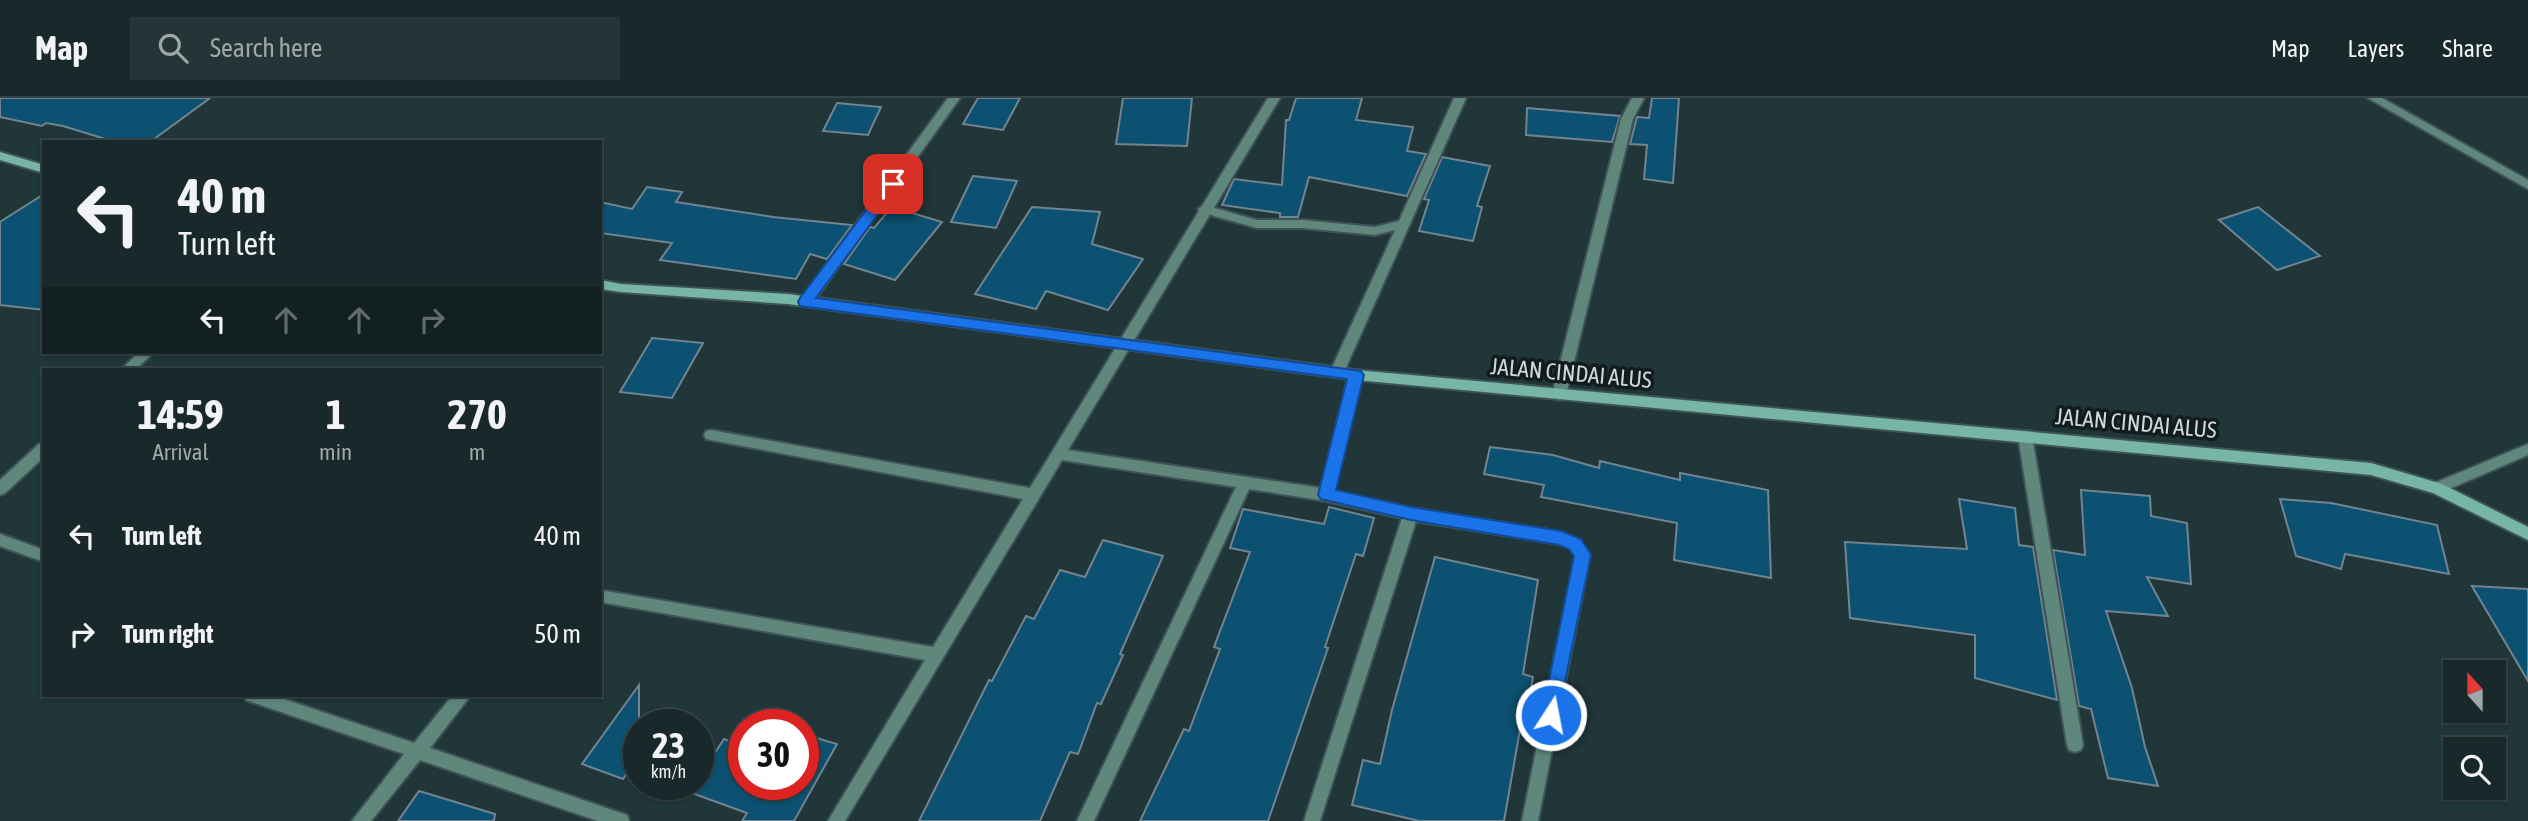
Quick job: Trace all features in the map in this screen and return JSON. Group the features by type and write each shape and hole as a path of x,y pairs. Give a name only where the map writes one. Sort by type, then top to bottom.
{"street":[{"path":"806,302 954,98"},
{"path":"836,821 1273,98"},
{"path":"1337,372 1460,98"},
{"path":"1559,395 1627,120 1637,98"},
{"path":"2374,98 2528,185"},
{"path":"0,156 42,168"},
{"path":"1204,209 1257,224 1313,225 1375,231 1404,224"},
{"name":"JALAN CINDAI ALUS","path":"602,284 806,302 1356,375 2371,469 2437,488 2528,534"},
{"path":"129,368 145,354"},
{"path":"1326,495 1356,375"},
{"path":"711,435 1034,495"},
{"path":"2025,436 2075,745"},
{"path":"2437,488 2528,449"},
{"path":"0,489 42,450"},
{"path":"1059,454 1326,495 1411,514 1561,538 1575,544 1583,555 1530,821"},
{"path":"1085,821 1245,482"},
{"path":"1312,821 1411,514"},
{"path":"0,540 42,555"},
{"path":"606,597 937,654"},
{"path":"258,697 621,821"},
{"path":"360,821 461,697"}],"building":[{"path":"0,98 210,98 153,140 108,140 63,126 46,123 42,126 0,117"},
{"path":"978,98 1020,98 1003,130 963,124"},
{"path":"1123,98 1192,98 1187,146 1116,144"},
{"path":"1296,98 1362,98 1356,120 1413,127 1407,151 1426,154 1407,196 1309,177 1298,217 1280,217 1280,213 1222,205 1234,179 1282,185 1286,120 1289,120"},
{"path":"1652,98 1679,98 1673,183 1644,179 1647,145 1630,144 1637,117 1649,118"},
{"path":"837,103 881,107 868,135 823,131"},
{"path":"1527,108 1620,116 1612,142 1526,135"},
{"path":"1442,157 1490,166 1477,206 1482,207 1473,241 1419,231 1429,200 1424,199"},
{"path":"973,176 1017,181 996,228 951,222"},
{"path":"647,187 682,192 676,202 773,217 852,225 827,259 810,254 796,279 660,260 672,243 602,233 602,202 632,209"},
{"path":"42,195 42,310 0,305 0,222"},
{"path":"892,207 942,222 895,280 844,264 870,227 874,228"},
{"path":"1032,207 1100,212 1092,244 1143,259 1108,310 1046,291 1036,309 975,294"},
{"path":"2258,207 2320,256 2277,270 2219,220"},
{"path":"652,338 703,343 672,398 620,392"},
{"path":"1490,447 1553,455 1599,468 1600,461 1680,480 1680,473 1768,490 1771,578 1674,560 1677,523 1541,497 1544,485 1484,474"},
{"path":"2081,490 2150,496 2151,516 2187,523 2191,584 2147,577 2168,616 2106,611 2132,688 2145,747 2158,786 2108,778 2091,709 2079,706 2053,550 2085,555"},
{"path":"1959,499 2015,508 2019,545 2033,547 2057,700 1975,678 1975,635 1850,618 1845,542 1967,549"},
{"path":"2280,499 2331,503 2437,525 2449,574 2345,554 2341,569 2296,556"},
{"path":"1329,507 1374,518 1363,556 1356,554 1325,647 1328,648 1268,821 1140,821 1184,729 1189,731 1220,649 1214,647 1250,552 1230,548 1243,509 1324,524"},
{"path":"1103,540 1163,556 1101,704 1097,703 1078,754 1070,752 1040,821 919,821 989,680 992,681 1026,616 1034,619 1060,570 1085,577"},
{"path":"1435,557 1538,580 1523,674 1533,677 1525,725 1521,724 1504,821 1419,821 1352,805 1363,760 1380,764 1392,710"},
{"path":"2472,586 2528,589 2528,681"},
{"path":"639,685 639,709 623,709 623,779 582,764"},
{"path":"724,739 728,740 728,800 806,800 794,821 742,821 747,813 711,800 714,800 714,754"},
{"path":"819,739 837,744 819,776"},
{"path":"419,791 495,814 494,821 398,821"}],"route":[{"path":"893,184 806,302 1356,375 1326,495 1411,514 1561,538 1575,544 1583,555 1551,715"}]}
